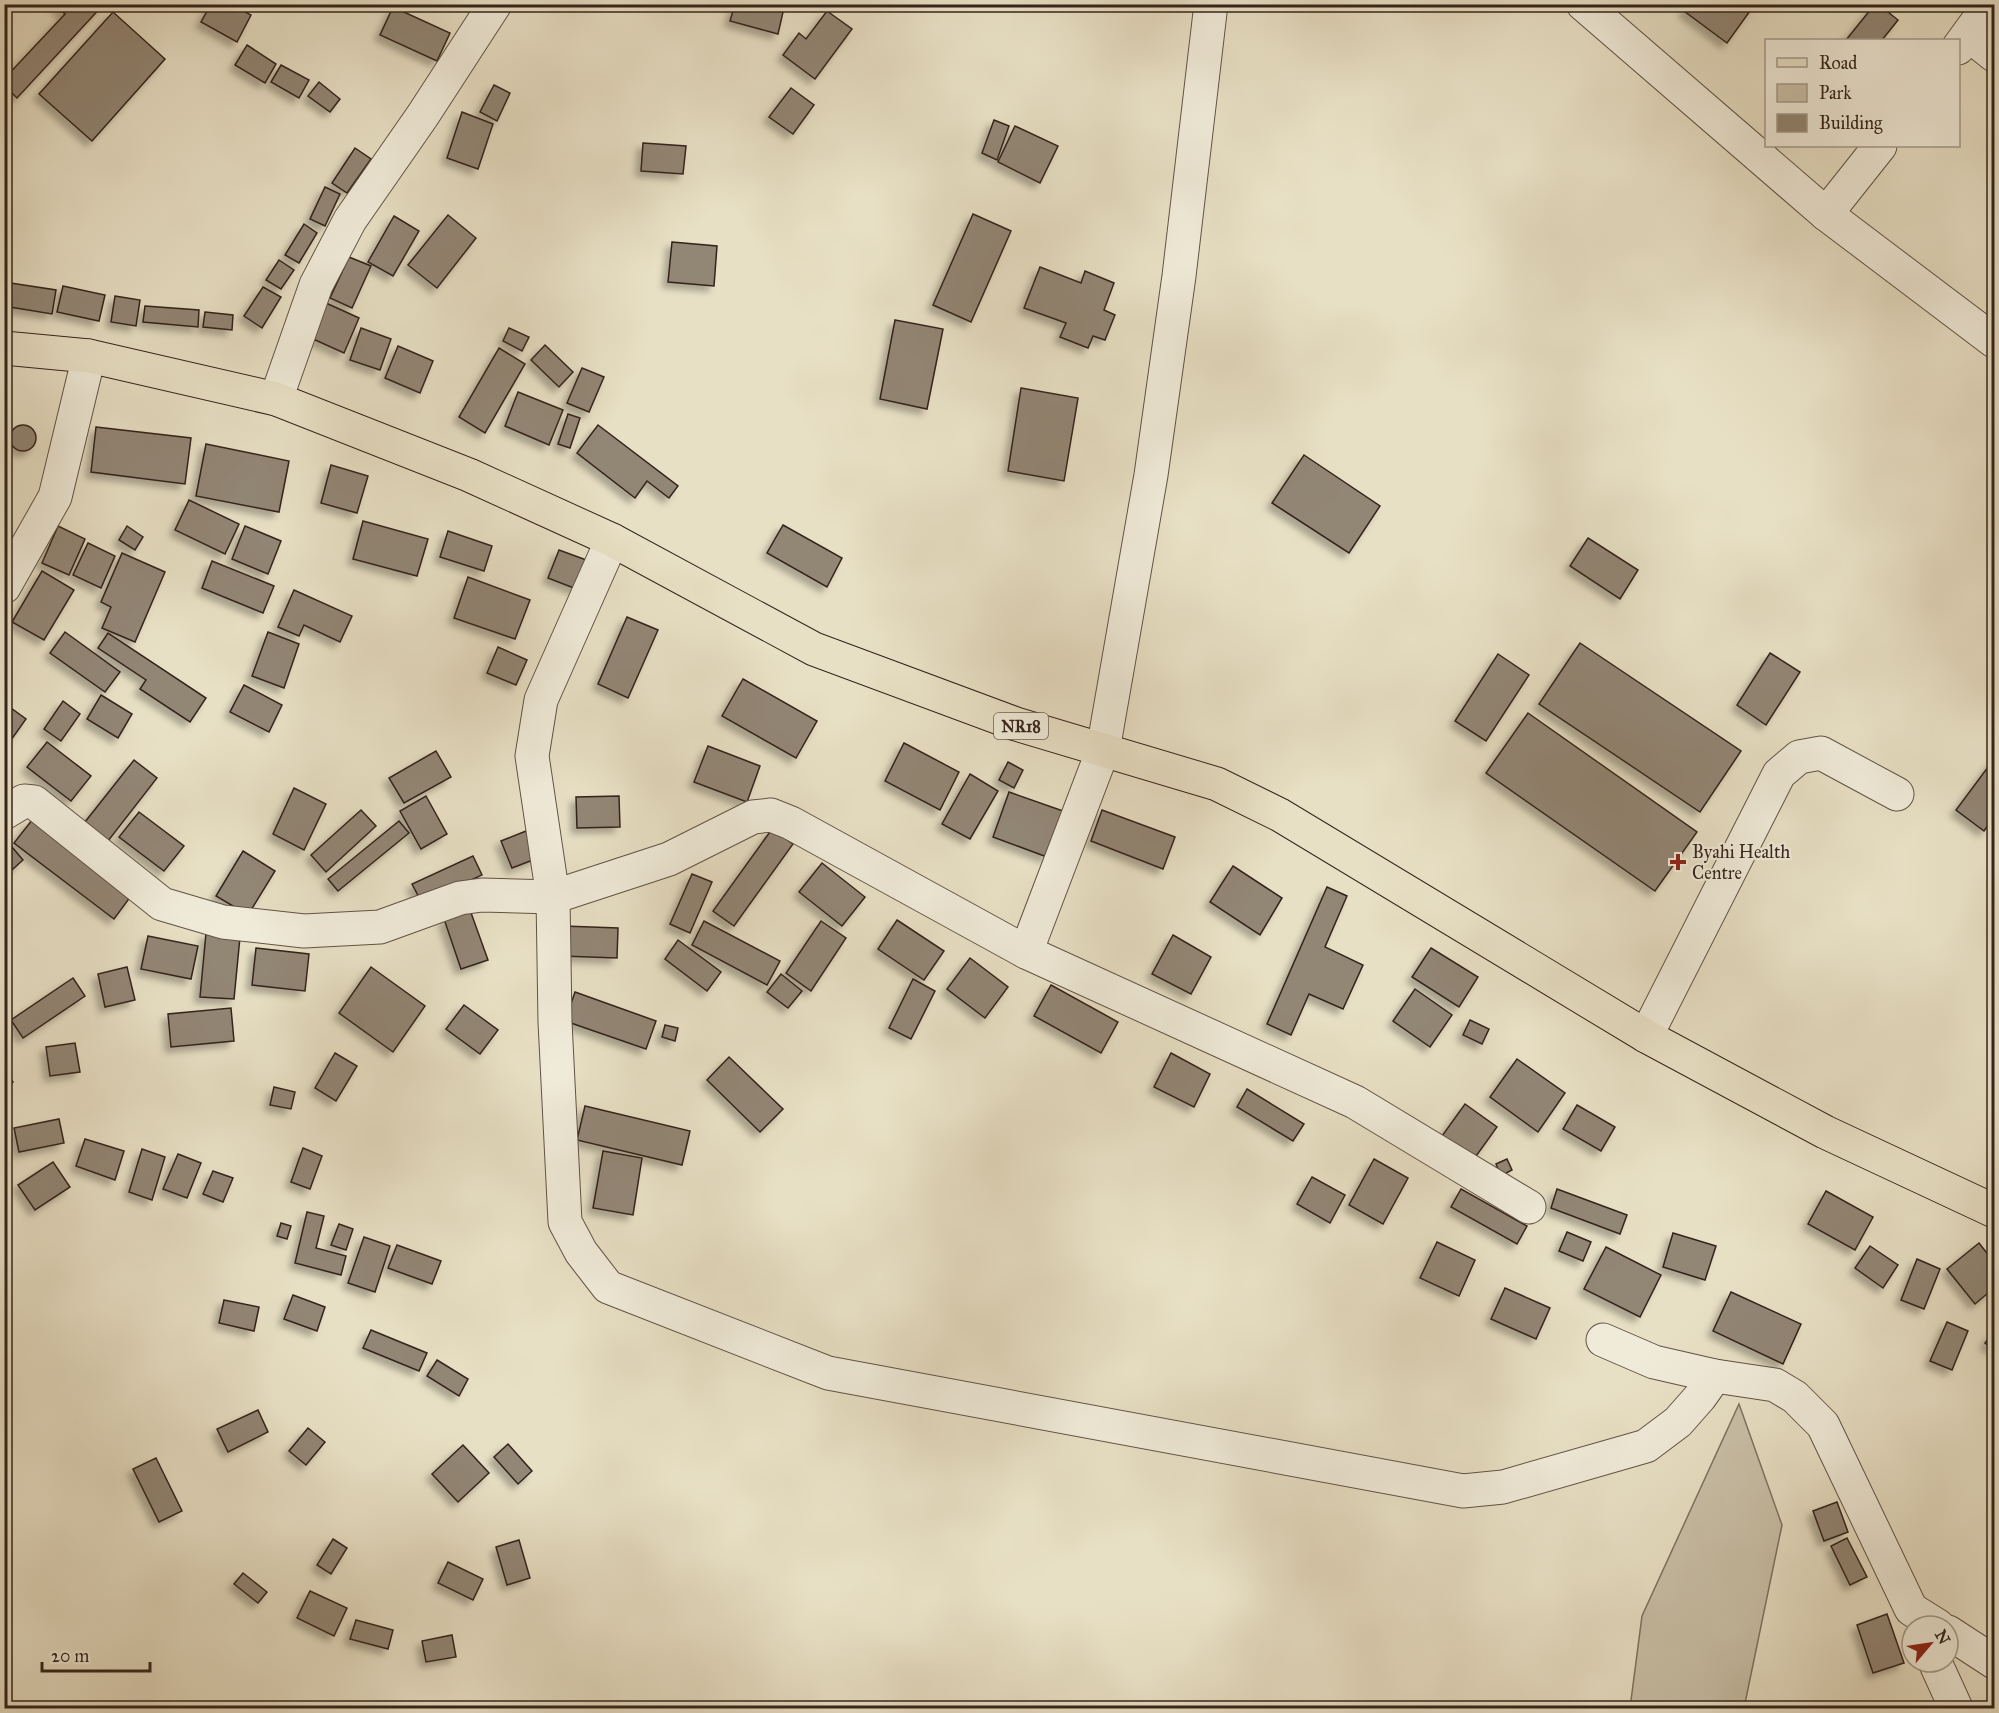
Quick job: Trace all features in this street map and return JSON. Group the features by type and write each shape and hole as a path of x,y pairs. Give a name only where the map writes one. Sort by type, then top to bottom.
{"main road":[{"name":"NR18","path":"4,348 89,356 276,399 469,475 612,540 814,649 1016,724 1217,784 1280,815 1646,1036 1825,1132 1995,1211"}],"street":[{"path":"276,399 316,285 350,220 423,115 495,4"},
{"path":"1026,952 1103,750 1151,475 1179,276 1211,4"},
{"path":"1583,4 1826,214 1995,341"},
{"path":"1990,4 1964,41 1995,55"},
{"path":"1826,214 1879,147"},
{"path":"4,586 56,496 89,356"},
{"path":"612,540 541,700 532,756 553,897 555,1022 565,1222 581,1252 608,1287 828,1372 1463,1491 1503,1487 1646,1446 1678,1422 1715,1376"},
{"path":"1646,1036 1779,774 1799,757 1821,753 1897,794"},
{"path":"4,813 24,801 34,802 162,904 223,922 304,932 380,927 460,898 482,895 553,897 669,859 753,817 771,815 791,823 1026,952 1355,1102 1529,1207"},
{"path":"1603,1340 1654,1362 1715,1376 1776,1385 1795,1397 1823,1425 1920,1614"},
{"path":"1960,1640 1995,1662"},
{"path":"1940,1674 1956,1708"}],"green space":[{"path":"1739,1404 1782,1525 1744,1708 1630,1708 1642,1616"}],"building":[{"path":"55,4 104,4 17,98 4,85 4,79 65,14"},
{"path":"211,4 231,4 251,15 237,42 201,22"},
{"path":"735,4 754,4 783,12 778,34 730,21"},
{"path":"1689,4 1755,4 1727,43 1684,11"},
{"path":"1875,4 1898,20 1883,39 1847,39"},
{"path":"393,7 450,33 437,61 380,35"},
{"path":"827,11 852,29 815,79 783,55 799,33 806,39"},
{"path":"113,12 165,59 92,141 39,94"},
{"path":"247,45 276,64 265,83 235,65"},
{"path":"281,65 309,80 299,98 271,82"},
{"path":"319,82 340,99 330,112 308,96"},
{"path":"494,85 510,93 497,121 480,112"},
{"path":"791,88 814,105 793,134 769,117"},
{"path":"462,112 493,124 478,169 447,158"},
{"path":"994,120 1009,126 997,160 982,153"},
{"path":"1015,126 1058,146 1040,183 998,162"},
{"path":"643,143 686,146 683,174 641,171"},
{"path":"355,148 371,159 347,193 332,183"},
{"path":"325,187 340,194 325,226 310,219"},
{"path":"973,214 1011,231 971,322 933,305"},
{"path":"448,215 476,238 437,288 408,265"},
{"path":"394,216 419,231 393,276 368,262"},
{"path":"304,224 317,233 299,263 285,255"},
{"path":"672,242 717,246 714,286 668,282"},
{"path":"349,257 371,266 352,308 330,298"},
{"path":"279,260 294,270 281,289 266,280"},
{"path":"1040,267 1081,283 1085,271 1114,283 1104,310 1115,315 1105,340 1093,336 1088,348 1060,337 1066,323 1024,308"},
{"path":"4,282 56,290 52,314 4,306"},
{"path":"63,286 105,295 99,321 57,312"},
{"path":"263,287 281,297 262,328 244,316"},
{"path":"115,296 140,300 136,326 111,322"},
{"path":"326,303 359,318 344,353 311,338"},
{"path":"145,306 199,310 198,327 143,322"},
{"path":"205,312 233,315 232,330 203,327"},
{"path":"895,320 943,329 927,409 880,399"},
{"path":"361,328 391,339 380,370 350,360"},
{"path":"509,328 529,337 522,351 503,341"},
{"path":"545,345 573,372 559,387 531,360"},
{"path":"398,346 433,361 420,393 385,378"},
{"path":"499,348 525,364 485,433 459,417"},
{"path":"582,368 604,377 589,412 567,403"},
{"path":"1021,388 1078,398 1064,481 1008,471"},
{"path":"518,392 563,410 549,445 505,426"},
{"path":"568,414 580,418 570,448 558,444"},
{"path":"23,425 32,429 36,438 32,447 23,451 14,447 10,438 14,429"},
{"path":"598,425 678,486 669,498 647,481 635,498 577,453"},
{"path":"96,427 191,438 185,484 91,472"},
{"path":"206,444 289,461 279,512 196,496"},
{"path":"1304,455 1380,506 1349,553 1272,503"},
{"path":"331,465 368,476 357,513 321,503"},
{"path":"189,500 239,524 225,554 175,530"},
{"path":"363,521 428,539 417,576 353,559"},
{"path":"783,525 842,558 827,587 767,553"},
{"path":"58,526 85,539 69,575 42,563"},
{"path":"127,526 143,537 135,550 119,540"},
{"path":"245,526 281,541 268,574 232,559"},
{"path":"448,531 492,546 484,571 440,557"},
{"path":"1588,538 1638,570 1620,599 1570,566"},
{"path":"88,543 115,556 101,588 73,575"},
{"path":"559,550 589,561 579,590 548,578"},
{"path":"122,553 165,572 135,642 102,628 111,607 101,602"},
{"path":"212,561 274,586 263,613 202,588"},
{"path":"42,571 74,590 44,640 12,622"},
{"path":"468,577 530,600 515,639 454,618"},
{"path":"294,590 352,616 340,642 304,625 299,636 278,627"},
{"path":"627,617 658,630 628,698 598,684"},
{"path":"65,632 120,672 105,692 50,653"},
{"path":"268,632 299,644 284,688 252,676"},
{"path":"108,633 206,698 190,722 140,689 146,680 98,648"},
{"path":"1580,643 1741,751 1700,812 1539,704"},
{"path":"498,647 527,660 516,685 487,673"},
{"path":"1770,653 1800,672 1766,725 1737,705"},
{"path":"1498,654 1529,675 1486,741 1455,721"},
{"path":"743,679 817,721 796,758 722,716"},
{"path":"244,685 282,705 269,732 230,712"},
{"path":"101,695 132,714 118,738 87,719"},
{"path":"63,701 80,714 61,741 44,729"},
{"path":"4,703 26,719 4,750"},
{"path":"1528,713 1697,832 1655,891 1486,773"},
{"path":"47,742 91,776 71,801 27,767"},
{"path":"904,743 959,772 940,810 885,781"},
{"path":"708,746 760,766 747,802 694,782"},
{"path":"436,751 451,777 404,803 389,778"},
{"path":"1994,759 1994,817 1984,831 1956,810"},
{"path":"134,760 157,778 108,841 85,822"},
{"path":"1008,762 1023,770 1014,788 999,780"},
{"path":"970,774 998,791 970,839 942,824"},
{"path":"294,788 326,804 304,850 273,834"},
{"path":"1009,792 1063,811 1047,857 993,837"},
{"path":"426,796 447,834 421,849 400,811"},
{"path":"619,796 620,827 577,828 576,797"},
{"path":"361,810 376,826 326,872 311,855"},
{"path":"1102,810 1175,837 1163,869 1091,841"},
{"path":"139,812 184,846 164,871 119,837"},
{"path":"32,820 131,896 114,919 14,843"},
{"path":"399,821 409,833 338,891 328,879"},
{"path":"772,829 793,844 734,926 713,911"},
{"path":"526,831 538,858 512,868 501,841"},
{"path":"6,840 23,860 4,877 4,841"},
{"path":"243,851 275,871 248,915 216,896"},
{"path":"473,856 482,875 422,903 412,884"},
{"path":"822,863 865,897 842,926 799,892"},
{"path":"1233,866 1282,898 1260,935 1210,902"},
{"path":"692,874 712,882 690,933 670,924"},
{"path":"1327,887 1347,896 1325,947 1363,965 1343,1009 1309,994 1291,1035 1267,1024"},
{"path":"470,910 488,960 461,969 444,919"},
{"path":"897,920 944,951 924,980 878,949"},
{"path":"704,921 780,961 767,985 692,945"},
{"path":"821,921 846,938 811,991 786,973"},
{"path":"563,926 618,928 617,958 562,956"},
{"path":"206,933 240,937 234,999 200,997"},
{"path":"1173,935 1211,957 1191,994 1152,974"},
{"path":"148,936 198,946 191,979 141,969"},
{"path":"678,940 721,972 707,991 665,959"},
{"path":"256,948 309,954 305,991 252,985"},
{"path":"1431,948 1478,977 1459,1007 1412,977"},
{"path":"970,958 1008,987 985,1018 947,989"},
{"path":"127,967 135,1000 105,1007 98,974"},
{"path":"371,967 425,1006 393,1052 339,1013"},
{"path":"781,974 802,991 788,1008 767,992"},
{"path":"73,978 85,996 23,1038 11,1020"},
{"path":"913,979 935,991 911,1039 889,1028"},
{"path":"1051,985 1118,1022 1101,1053 1034,1016"},
{"path":"1415,989 1452,1015 1430,1047 1393,1021"},
{"path":"575,992 656,1021 646,1049 565,1021"},
{"path":"464,1005 498,1030 480,1054 446,1029"},
{"path":"231,1008 234,1041 171,1047 168,1014"},
{"path":"1470,1020 1489,1029 1482,1044 1463,1035"},
{"path":"665,1025 678,1028 675,1041 662,1037"},
{"path":"75,1043 80,1072 50,1076 46,1047"},
{"path":"335,1053 357,1066 336,1101 315,1088"},
{"path":"1171,1053 1210,1074 1194,1107 1154,1087"},
{"path":"729,1057 783,1109 760,1132 707,1080"},
{"path":"1517,1059 1565,1093 1538,1132 1490,1097"},
{"path":"4,1072 13,1082 4,1090"},
{"path":"274,1087 295,1092 291,1109 270,1105"},
{"path":"1247,1089 1304,1124 1293,1141 1237,1107"},
{"path":"1465,1104 1497,1127 1474,1159 1442,1136"},
{"path":"1577,1105 1615,1127 1601,1151 1563,1129"},
{"path":"585,1106 690,1131 682,1165 577,1140"},
{"path":"59,1119 64,1143 19,1152 14,1128"},
{"path":"85,1139 124,1151 115,1180 76,1166"},
{"path":"303,1148 322,1156 310,1189 291,1182"},
{"path":"142,1149 165,1157 152,1200 129,1192"},
{"path":"603,1151 642,1158 633,1215 593,1208"},
{"path":"178,1154 201,1163 187,1198 163,1189"},
{"path":"1374,1159 1408,1178 1383,1224 1349,1205"},
{"path":"1507,1159 1512,1170 1501,1176 1496,1164"},
{"path":"53,1162 70,1187 35,1210 18,1185"},
{"path":"213,1171 233,1178 223,1202 203,1194"},
{"path":"1312,1177 1345,1195 1330,1223 1297,1204"},
{"path":"1461,1189 1527,1226 1517,1244 1451,1207"},
{"path":"1557,1189 1627,1215 1620,1234 1551,1208"},
{"path":"1826,1191 1873,1217 1855,1250 1808,1224"},
{"path":"307,1212 324,1216 316,1248 346,1256 341,1275 295,1263"},
{"path":"281,1223 291,1226 287,1239 277,1236"},
{"path":"339,1224 353,1229 346,1250 331,1245"},
{"path":"1567,1232 1591,1242 1583,1261 1559,1251"},
{"path":"1673,1233 1716,1246 1705,1280 1663,1267"},
{"path":"364,1237 390,1246 375,1292 348,1283"},
{"path":"1437,1242 1475,1260 1459,1296 1420,1278"},
{"path":"1979,1243 1994,1262 1994,1288 1975,1304 1947,1269"},
{"path":"397,1245 441,1261 432,1284 388,1268"},
{"path":"1870,1246 1898,1265 1883,1288 1855,1268"},
{"path":"1606,1247 1661,1275 1640,1317 1584,1289"},
{"path":"1917,1259 1940,1269 1924,1309 1901,1300"},
{"path":"1505,1288 1550,1308 1536,1339 1491,1319"},
{"path":"1731,1292 1801,1324 1783,1364 1713,1331"},
{"path":"293,1295 325,1307 317,1331 284,1319"},
{"path":"224,1300 259,1307 254,1331 219,1323"},
{"path":"1947,1322 1968,1331 1952,1370 1930,1361"},
{"path":"371,1330 427,1353 419,1371 363,1348"},
{"path":"1994,1331 1994,1350 1985,1343"},
{"path":"437,1360 468,1379 459,1396 427,1376"},
{"path":"258,1410 268,1432 228,1452 217,1429"},
{"path":"308,1428 325,1442 306,1465 289,1451"},
{"path":"508,1444 532,1471 518,1484 494,1457"},
{"path":"463,1445 489,1473 458,1502 432,1474"},
{"path":"156,1458 182,1511 159,1522 133,1469"},
{"path":"1837,1502 1848,1532 1824,1541 1813,1511"},
{"path":"1847,1538 1867,1577 1850,1585 1831,1546"},
{"path":"333,1539 347,1548 331,1574 317,1565"},
{"path":"519,1540 530,1578 507,1585 496,1547"},
{"path":"448,1562 483,1579 473,1600 438,1583"},
{"path":"243,1573 267,1592 258,1603 234,1584"},
{"path":"310,1591 347,1608 334,1636 297,1618"},
{"path":"1887,1614 1900,1651 1900,1664 1873,1673 1857,1625"},
{"path":"356,1620 393,1630 388,1649 350,1639"},
{"path":"452,1635 456,1657 426,1662 422,1641"}],"place":[{"name":"Byahi Health Centre","path":"1678,862"}]}
